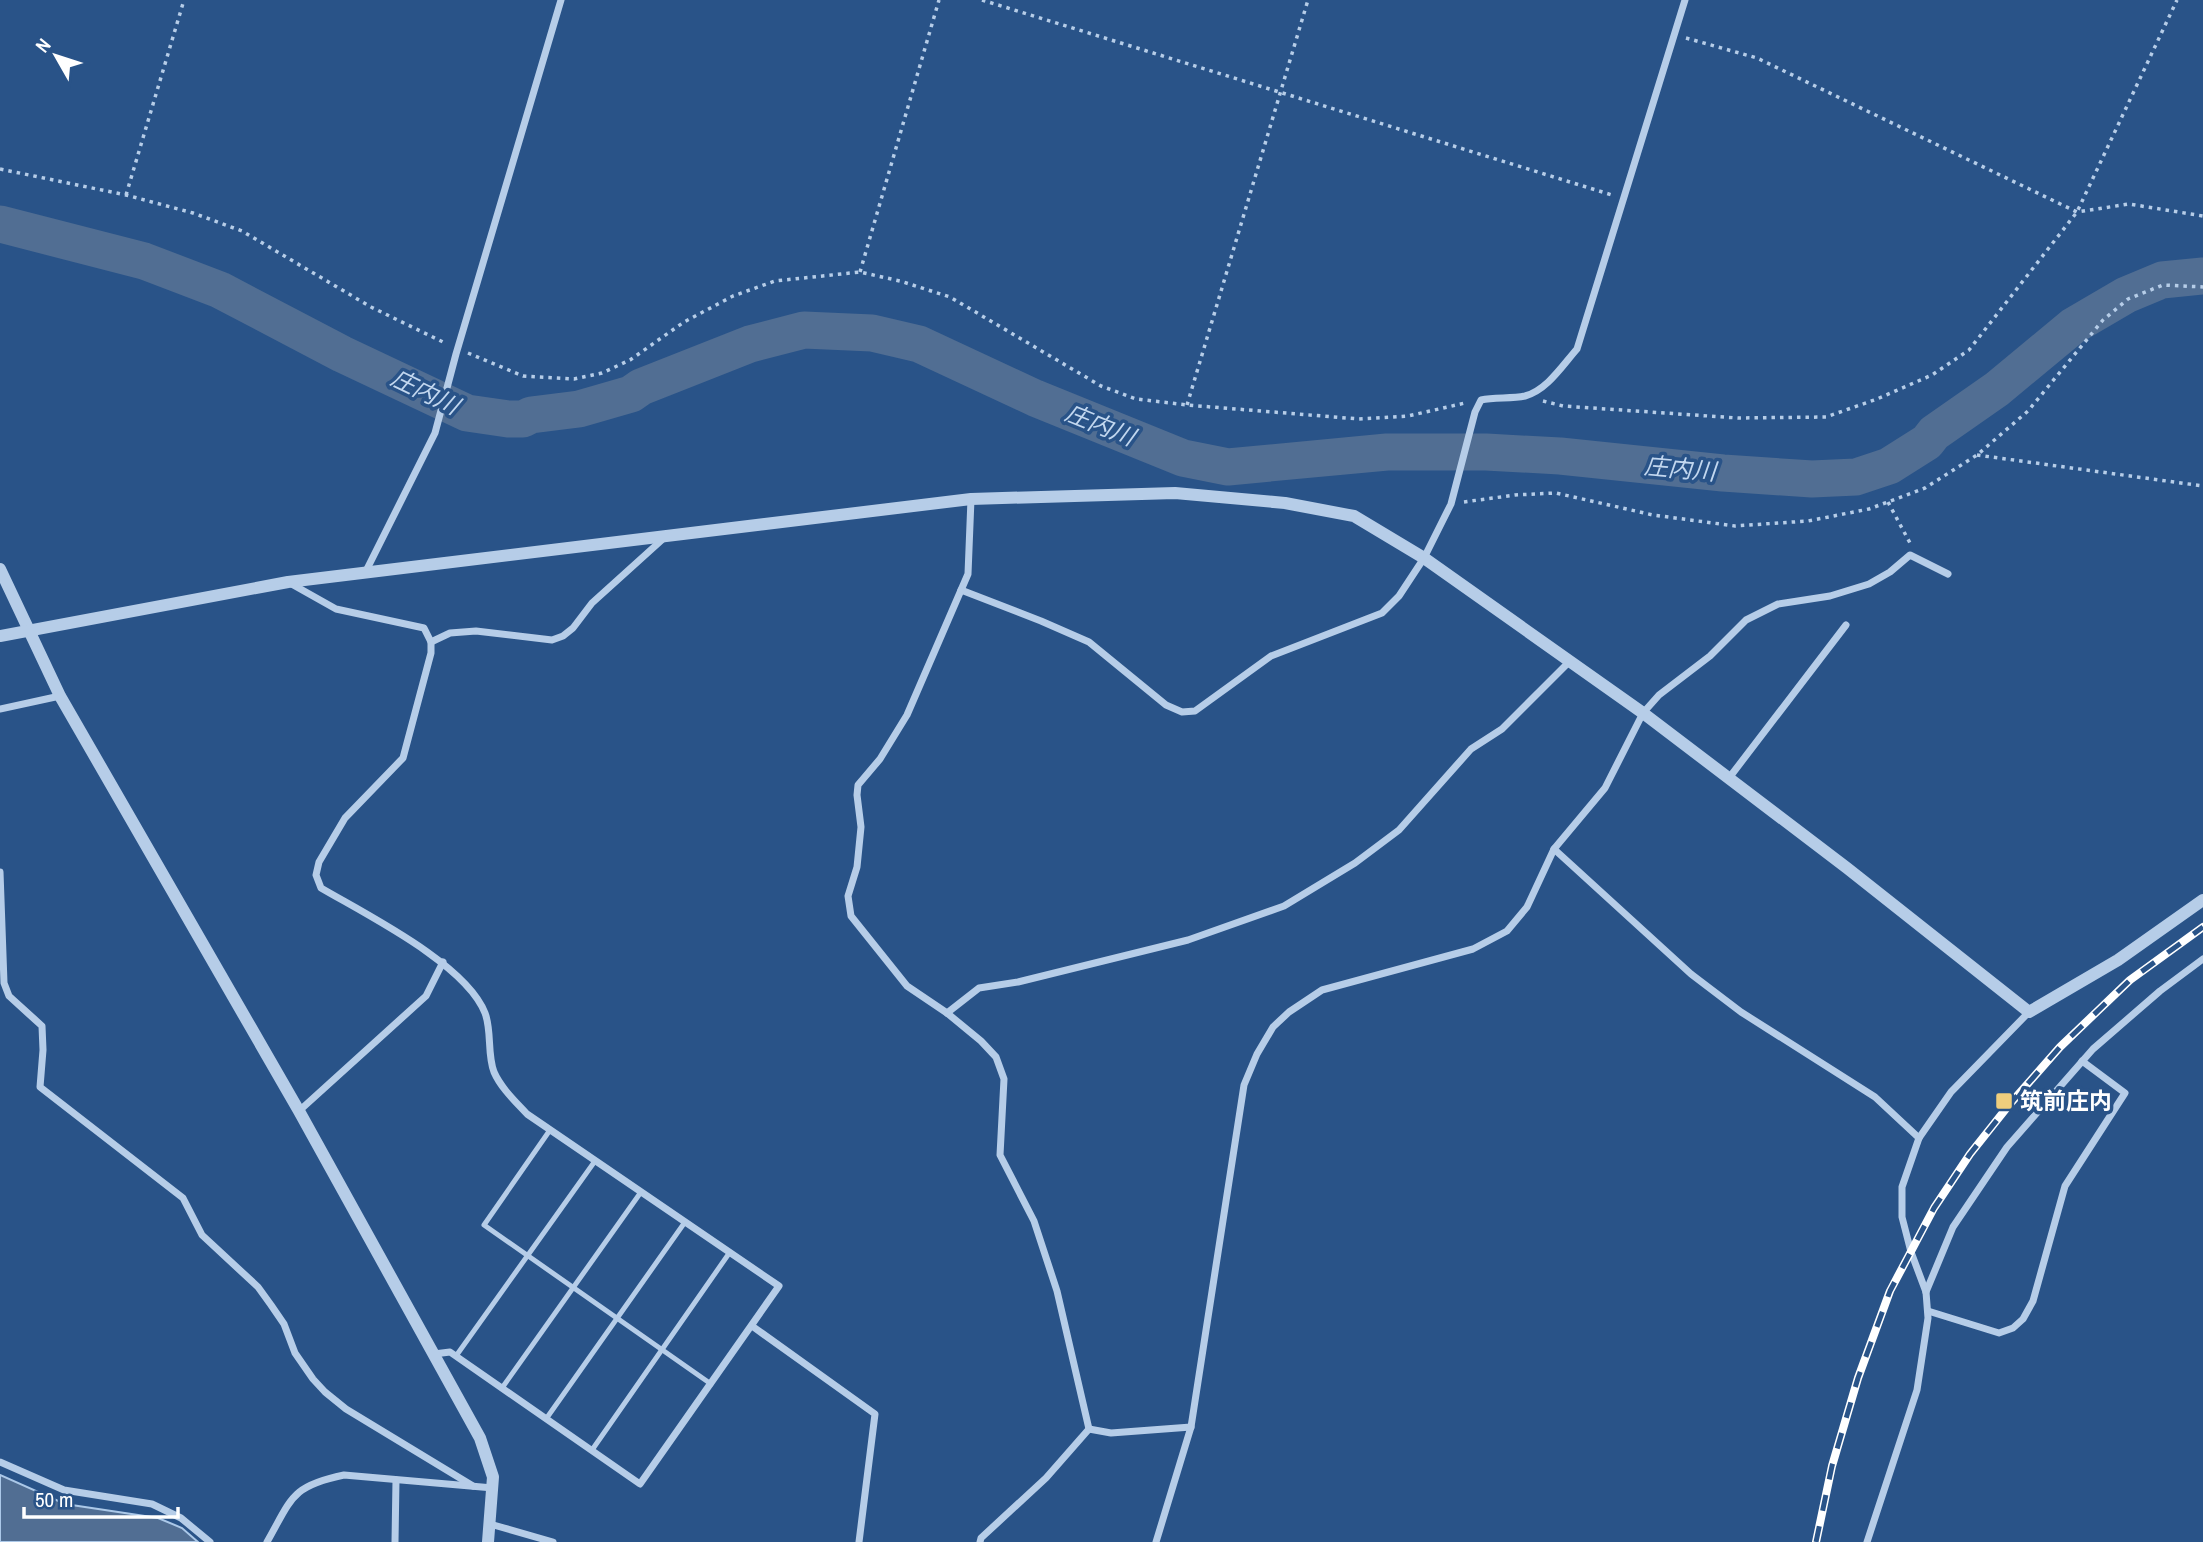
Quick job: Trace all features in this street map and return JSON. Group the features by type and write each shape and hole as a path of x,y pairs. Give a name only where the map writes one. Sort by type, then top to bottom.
{"street":[{"path":"365,573 435,433 561,0"},
{"path":"961,590 1089,642 1166,705 1182,712 1195,711 1271,656 1382,613 1399,596 1424,558 1451,505 1475,412 1481,400 1523,396 1538,390 1577,349 1685,0"},
{"path":"0,636 288,582 971,499 1175,493 1285,503 1354,516 1424,558 1572,660 1643,713 2029,1012"},
{"path":"971,499 968,574 907,715 880,759 858,785 861,827 857,867 848,896 851,916 907,986 947,1013 996,1056 1004,1079 1000,1155 1038,1232 1057,1291 1089,1429"},
{"path":"432,642 450,633 476,631 552,640 563,636 593,603 665,537"},
{"path":"1156,1542 1191,1427 1244,1085 1257,1054 1273,1027 1289,1012 1322,990 1473,948 1507,932 1527,907 1554,849 1605,788 1643,713 1659,695 1710,656 1746,620 1778,604 1830,596 1870,584 1910,555 1948,574"},
{"path":"0,569 60,696 299,1111 480,1438 493,1477 488,1542"},
{"path":"288,582 336,609 424,628 432,642 403,758 345,818 319,862 316,875 321,888 443,962 467,984 485,1014 494,1071 509,1094 527,1114 779,1286 640,1484 450,1352 433,1354"},
{"path":"1729,778 1846,625"},
{"path":"947,1013 979,988 1018,982 1188,940 1284,906 1355,863 1399,830 1471,749 1502,729 1572,660"},
{"path":"0,709 60,696"},
{"path":"1554,849 1691,974 1752,1019 1875,1097 1919,1138"},
{"path":"0,872 4,983 9,996 42,1026 44,1049 40,1087 183,1198 202,1235 258,1287 284,1324 295,1353 325,1392 346,1409 473,1486"},
{"path":"1867,1542 1917,1390 1924,1350 1928,1311 1926,1292 1902,1217 1902,1187 1919,1138 1951,1092 2029,1012 2118,960 2203,900"},
{"path":"1926,1292 1953,1227 1999,1158 2092,1049 2160,990 2203,959"},
{"path":"299,1111 426,996 443,962"},
{"path":"1928,1311 1999,1333 2013,1328 2023,1319 2033,1301 2065,1186 2125,1093 2082,1061"},
{"path":"752,1326 875,1414 859,1542"},
{"path":"1089,1429 1111,1433 1191,1427"},
{"path":"980,1542 981,1538 1046,1478 1089,1429"},
{"path":"0,1462 64,1490 152,1504 181,1518 210,1542"},
{"path":"267,1542 289,1503 302,1488 320,1480 344,1475 493,1488"},
{"path":"395,1542 396,1479"},
{"path":"490,1524 553,1542"}],"lane":[{"path":"550,1130 484,1225 711,1384"},
{"path":"456,1356 595,1161"},
{"path":"502,1388 642,1192"},
{"path":"546,1419 685,1222"},
{"path":"592,1450 730,1252"}],"path":[{"path":"126,195 184,0"},
{"path":"860,272 939,0"},
{"path":"982,0 1624,199"},
{"path":"1187,405 1308,0"},
{"path":"1523,396 1563,406 1604,409 1738,418 1826,417 1932,375 1969,350 2077,212 2177,0"},
{"path":"1674,34 1757,58 2077,212 2129,204 2203,216"},
{"path":"0,169 126,195 193,213 242,231 372,307 457,351 523,376 574,379 602,373 630,360 684,322 733,296 775,281 860,272 950,297 1101,386 1136,399 1359,419 1408,416 1481,400"},
{"path":"1451,505 1516,495 1556,493 1653,515 1735,526 1808,521 1869,509 1925,488 1977,455 2028,411 2103,320 2128,299 2163,285 2203,287"},
{"path":"1977,455 2203,486"},
{"path":"1888,502 1911,545 1910,555"}],"water":[{"path":"0,1475 65,1504 158,1518 182,1528 198,1542 0,1542"}],"waterway":[{"name":"庄内川","path":"0,224 144,261 220,290 342,354 467,413 523,419 531,415 579,409 631,394 641,387 750,344 804,330 872,333 919,344 1035,398 1183,458 1228,467 1387,452 1486,452 1560,456 1723,473 1812,479 1856,477 1889,466 1927,442 1934,433 1997,389 2073,326 2126,295 2162,280 2203,276"}],"railway":[{"path":"1816,1542 1832,1466 1858,1378 1890,1291 1934,1208 1970,1154 2060,1047 2130,980 2203,927"}],"place":[{"name":"筑前庄内","path":"2004,1101"}]}
